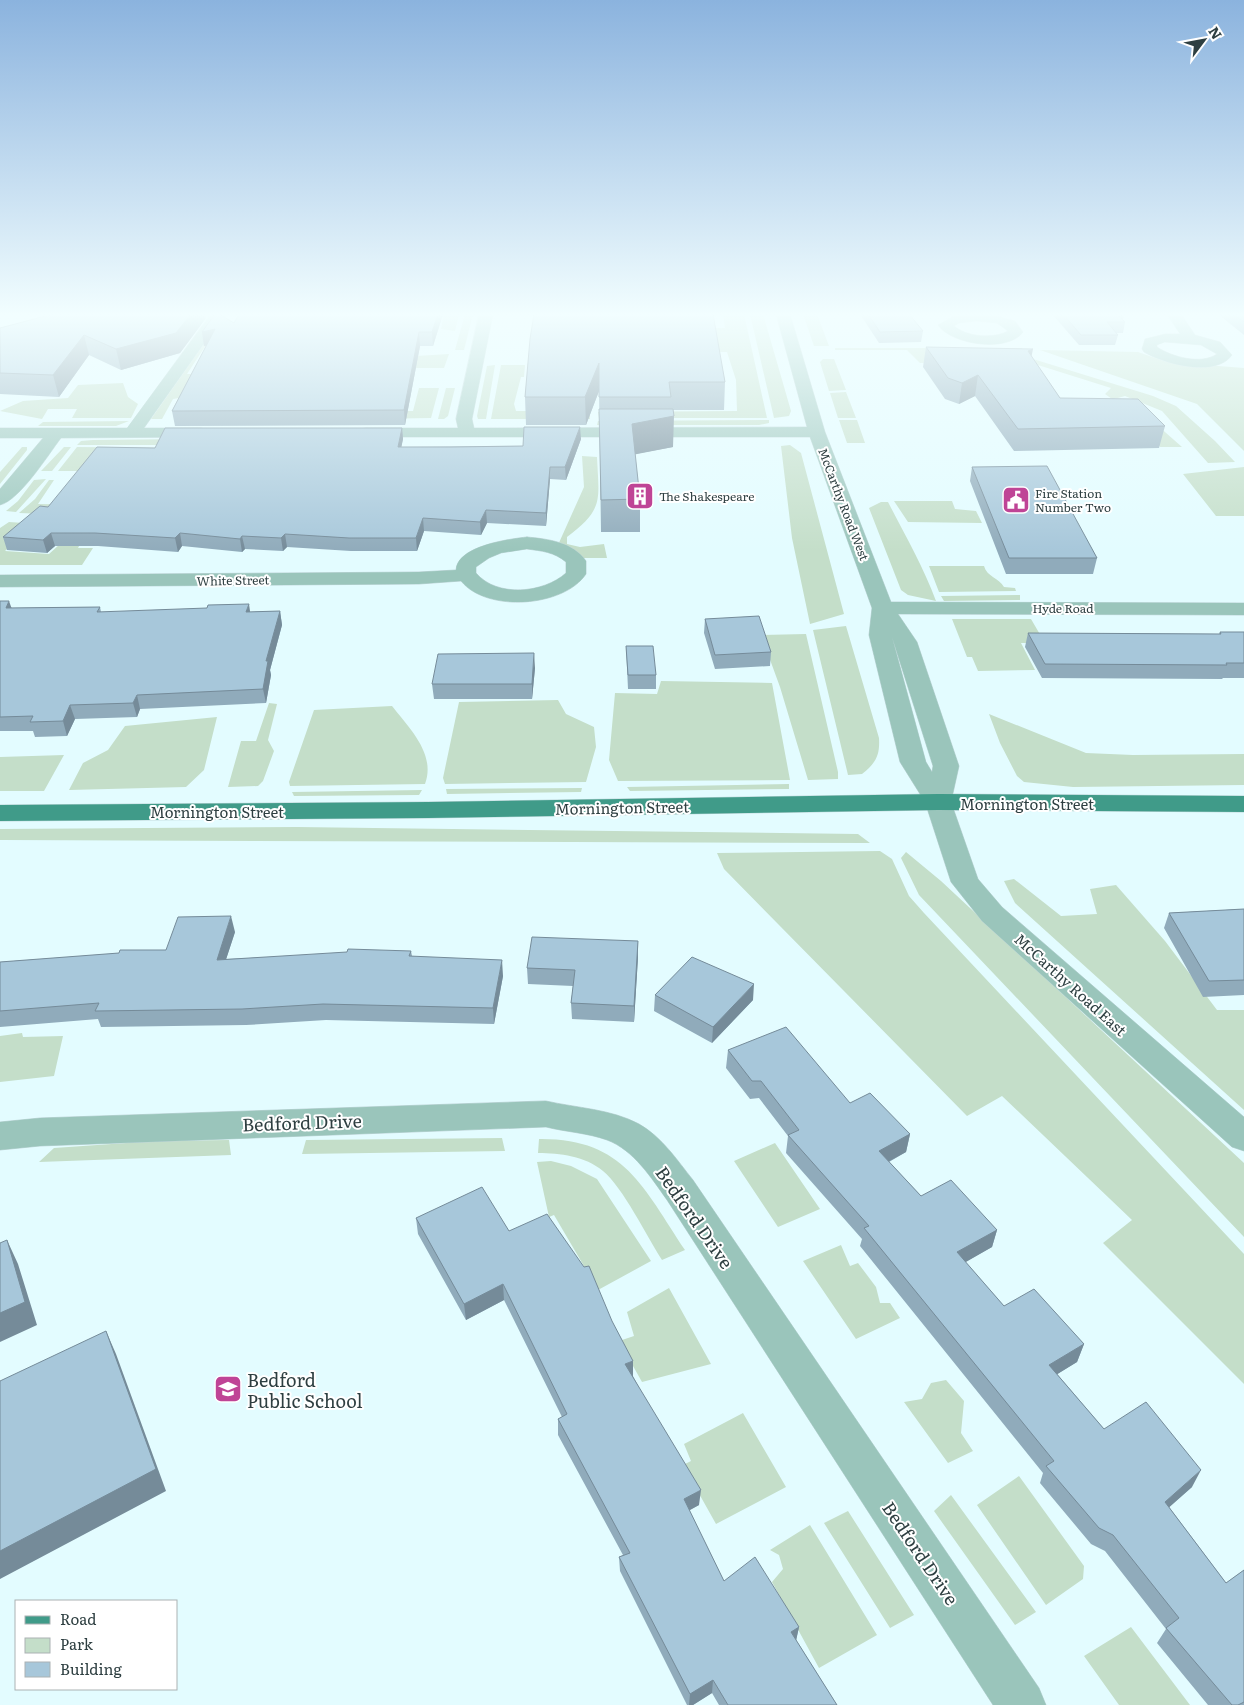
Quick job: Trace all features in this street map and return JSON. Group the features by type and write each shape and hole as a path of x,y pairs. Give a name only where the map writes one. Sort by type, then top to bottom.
{"main road":[{"name":"Mornington Street","path":"0,813 448,810 938,802 1244,804"}],"street":[{"path":"132,433 160,394"},
{"path":"467,432 464,420 469,394"},
{"name":"McCarthy Road West","path":"806,394 817,432 883,608 880,635 914,762 938,802"},
{"path":"348,433 817,432"},
{"path":"0,433 220,433"},
{"path":"0,499 56,433"},
{"path":"513,544 550,546 565,552 575,559 578,566 576,574 564,586 544,593 524,596 487,591 474,584 466,575 466,567 472,558 495,547 513,544"},
{"name":"White Street","path":"0,581 410,578 466,575"},
{"name":"Hyde Road","path":"883,608 1244,609"},
{"name":"McCarthy Road East","path":"938,802 965,882 992,914 1244,1137"},
{"name":"Bedford Drive","path":"0,1136 40,1132 546,1114 620,1130 639,1144 666,1171 680,1190 1022,1705"}],"green space":[{"path":"71,394 127,394 128,397 138,404 131,418 72,418 77,409 48,409 42,419 0,411 23,401 68,398"},
{"path":"169,394 186,394 173,399 162,419 151,419"},
{"path":"418,394 438,394 431,418 368,419 373,411 413,411"},
{"path":"445,394 454,394 448,416 444,419 438,419"},
{"path":"481,394 490,394 486,419 478,419"},
{"path":"496,394 517,394 514,404 516,411 590,411 590,419 491,419"},
{"path":"736,394 762,394 767,418 599,418 598,412 737,411"},
{"path":"768,394 786,394 791,411 789,416 774,418"},
{"path":"830,394 847,394 856,418 838,418"},
{"path":"1105,394 1145,394 1176,406 1235,462 1208,463 1162,411 1125,396 1114,399 1140,410 1182,447 1160,447 1139,418"},
{"path":"1167,394 1244,394 1244,451 1197,404"},
{"path":"769,420 769,423 759,425 597,425 598,421"},
{"path":"839,420 857,420 865,443 847,443"},
{"path":"129,421 116,426 38,426 43,422"},
{"path":"187,439 186,445 77,445 81,441 93,440"},
{"path":"790,445 801,453 844,614 810,624 792,538 781,446"},
{"path":"22,447 27,447 27,450 0,484 0,472"},
{"path":"64,447 71,447 52,471 41,471"},
{"path":"77,447 183,448 83,471 58,471"},
{"path":"582,456 597,457 597,503 588,519 567,537 567,544 580,547 604,544 607,558 583,558 558,545 584,487"},
{"path":"1244,467 1244,516 1216,516 1183,474"},
{"path":"46,479 16,512 6,511 18,501 34,480"},
{"path":"49,480 54,480 38,504 99,505 46,514 19,513 35,499"},
{"path":"894,501 952,501 955,509 976,511 982,523 908,522"},
{"path":"881,502 888,502 920,563 936,601 908,595 901,590 869,508"},
{"path":"9,522 24,523 18,538 5,551 49,554 81,525 90,526 78,548 93,548 82,565 0,565 0,528"},
{"path":"929,566 984,566 988,573 1004,587 1015,588 1016,591 939,592"},
{"path":"1020,595 1020,600 944,601 941,596"},
{"path":"952,619 1031,619 1045,643 1021,643 1035,670 978,671 972,657 967,657"},
{"path":"846,626 879,738 878,754 871,766 862,774 848,775 813,630"},
{"path":"806,634 838,772 838,779 808,780 780,687 761,635"},
{"path":"661,681 772,683 790,780 618,781 609,760 615,693 657,694"},
{"path":"558,700 566,714 594,727 596,747 586,782 445,784 443,778 459,702"},
{"path":"269,703 277,704 268,740 274,751 263,781 258,786 228,787 241,741 256,741"},
{"path":"392,706 413,733 424,752 427,762 425,784 290,786 289,782 314,710"},
{"path":"989,714 1086,753 1133,755 1244,754 1244,785 1073,787 1024,782 1017,776 1000,743"},
{"path":"217,717 204,770 186,787 69,790 83,763 108,750 125,726"},
{"path":"64,755 44,791 0,791 0,757"},
{"path":"789,784 789,789 630,791 627,787"},
{"path":"582,788 581,792 447,794 446,789"},
{"path":"422,790 419,795 294,796 292,792"},
{"path":"297,827 858,834 870,843 0,840 0,829"},
{"path":"880,851 892,859 909,896 924,913 1244,1254 1244,1384 1103,1243 1132,1220 1002,1096 967,1116 724,869 717,853"},
{"path":"906,852 941,881 1244,1163 1244,1237 919,895 901,858"},
{"path":"1014,879 1061,916 1097,914 1090,889 1116,885 1165,941 1217,1010 1244,1010 1244,1110 1015,903 1004,881"},
{"path":"22,1033 23,1037 63,1036 54,1076 0,1082 0,1036"},
{"path":"502,1138 505,1151 302,1154 306,1140"},
{"path":"539,1139 568,1141 592,1147 611,1157 628,1170 643,1187 685,1250 662,1260 626,1200 603,1171 580,1159 563,1155 538,1153"},
{"path":"229,1140 231,1155 39,1162 54,1148 155,1141"},
{"path":"775,1143 820,1209 778,1227 734,1161"},
{"path":"551,1161 571,1166 597,1179 651,1261 598,1290 554,1215 549,1217 537,1162"},
{"path":"841,1245 850,1266 858,1263 876,1287 880,1303 890,1303 900,1318 856,1339 803,1261"},
{"path":"669,1288 711,1364 642,1382 619,1341 634,1336 627,1312"},
{"path":"946,1380 964,1401 961,1433 973,1451 948,1463 904,1402 922,1399 931,1383"},
{"path":"743,1413 786,1487 716,1524 683,1465 691,1461 684,1444"},
{"path":"1019,1476 1084,1566 1083,1579 1046,1605 977,1505"},
{"path":"951,1495 1036,1612 1015,1625 934,1511"},
{"path":"848,1511 914,1615 890,1628 824,1523"},
{"path":"810,1525 877,1635 819,1668 772,1582 783,1569 779,1555 770,1550"},
{"path":"1131,1627 1190,1705 1119,1705 1084,1656"}],"building":[{"path":"181,394 407,394 404,410 172,411"},
{"path":"525,394 586,394 585,397 525,397"},
{"path":"599,394 671,394 671,397 599,397"},
{"path":"992,394 1057,394 1060,398 1138,399 1165,426 1018,429"},
{"path":"599,409 673,409 674,416 632,424 640,499 601,500"},
{"path":"524,427 580,427 565,467 550,467 546,513 486,510 480,522 423,518 416,538 349,538 285,534 281,538 242,536 240,539 180,533 175,538 95,533 51,533 43,540 3,537 40,506 48,507 97,447 155,448 165,428 402,428 398,447 451,447 523,446"},
{"path":"1047,466 1097,558 1009,558 972,467"},
{"path":"0,601 9,601 6,608 100,607 97,612 207,608 208,605 249,604 246,612 280,611 266,661 268,661 263,689 137,695 133,703 70,705 63,721 30,722 33,716 0,717"},
{"path":"759,616 771,652 715,655 705,619"},
{"path":"1220,632 1244,632 1244,663 1226,663 1227,665 1045,664 1028,633 1221,634"},
{"path":"626,646 653,646 656,675 628,675"},
{"path":"534,653 532,684 432,684 438,654"},
{"path":"1244,909 1244,980 1209,981 1169,913"},
{"path":"231,916 217,960 347,952 348,949 411,951 409,956 502,960 493,1008 323,1004 242,1009 95,1011 99,1003 0,1011 0,962 119,953 120,950 166,950 178,917"},
{"path":"532,937 638,941 634,1006 571,1003 575,970 527,968"},
{"path":"692,957 754,984 713,1027 655,995"},
{"path":"786,1027 850,1103 870,1093 910,1134 879,1151 921,1196 951,1180 997,1230 957,1252 1004,1306 1034,1289 1084,1344 1049,1365 1104,1429 1146,1402 1201,1470 1165,1502 1226,1583 1244,1570 1244,1702 1232,1705 1166,1628 1179,1618 1113,1535 1099,1528 1046,1466 1054,1461 864,1228 869,1226 788,1135 799,1130 761,1081 752,1081 728,1050"},
{"path":"482,1187 509,1231 547,1214 584,1267 589,1266 612,1321 633,1361 625,1364 701,1490 684,1499 724,1581 755,1557 799,1627 791,1632 837,1705 728,1705 713,1680 690,1694 619,1557 630,1553 558,1419 567,1414 503,1284 464,1304 416,1218"},
{"path":"7,1240 25,1302 0,1313 0,1243"},
{"path":"106,1331 156,1469 0,1551 0,1381"}],"place":[{"name":"The Shakespeare","path":"640,496"},
{"name":"Fire Station Number Two","path":"1016,500"},
{"name":"Bedford Public School","path":"228,1389"}]}
